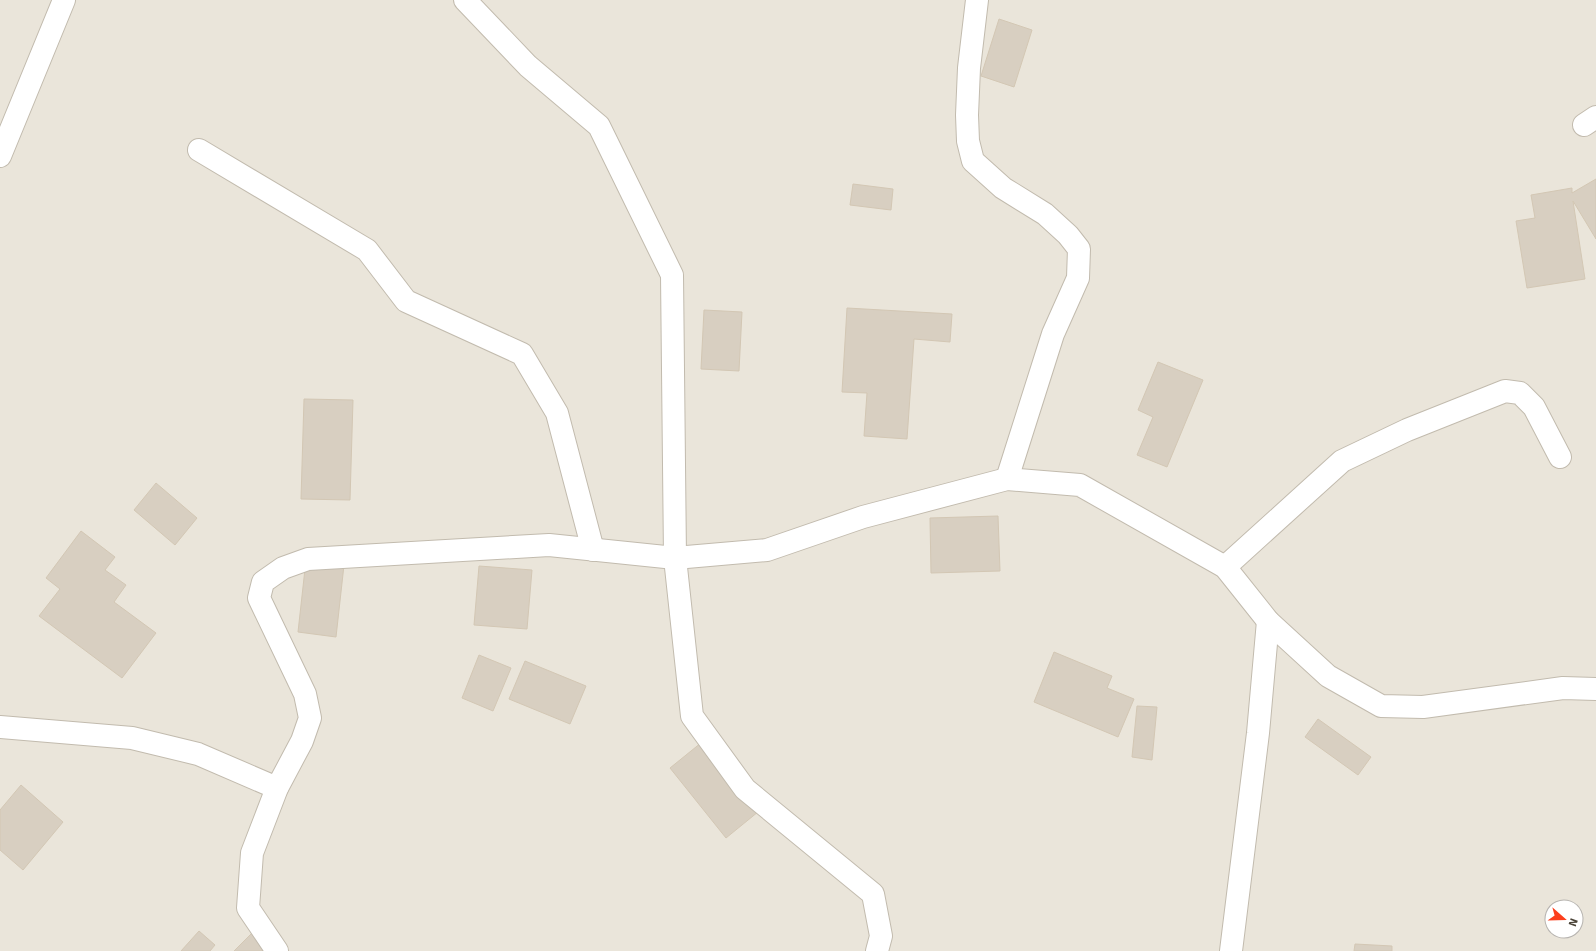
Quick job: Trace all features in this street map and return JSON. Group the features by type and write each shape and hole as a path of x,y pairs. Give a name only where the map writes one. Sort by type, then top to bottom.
{"street":[{"path":"0,156 64,0"},
{"path":"465,0 528,66 599,126 672,275 675,558 692,716 745,789 873,894 881,936 877,951"},
{"path":"977,0 969,68 967,115 968,141 973,162 1003,188 1045,214 1068,235 1079,249 1078,278 1053,334 1007,479"},
{"path":"199,150 367,250 406,301 522,354 557,413 593,550"},
{"path":"1225,567 1342,462 1406,430 1505,391 1520,393 1534,407 1560,457"},
{"path":"278,951 248,908 252,853 277,788 302,741 310,718 305,694 259,598 263,582 283,568 308,559 550,545 675,558 767,550 862,517 1007,479 1080,485 1225,567 1268,621 1328,676 1381,706 1423,707 1563,688 1596,689"},
{"path":"1231,951 1258,733 1268,621"},
{"path":"0,727 132,738 198,754 277,788"}],"shaded area":[{"path":"0,0 1596,0 1596,951 0,951"}],"building":[{"path":"999,19 1032,30 1014,87 981,76"},
{"path":"1596,179 1596,239 1573,201 1585,279 1527,288 1516,221 1535,218 1531,195 1572,188 1572,193"},
{"path":"853,184 893,189 891,210 850,205"},
{"path":"847,308 952,314 950,342 914,339 907,439 864,436 867,393 842,392"},
{"path":"704,310 742,312 739,371 701,369"},
{"path":"1158,362 1203,380 1167,467 1137,455 1153,417 1138,410"},
{"path":"304,399 353,400 350,500 301,499"},
{"path":"156,483 197,518 175,545 134,510"},
{"path":"998,516 1000,571 931,573 930,518"},
{"path":"81,531 115,557 105,570 126,585 114,602 156,633 122,678 39,616 60,589 46,578"},
{"path":"306,560 344,565 336,637 298,632"},
{"path":"479,566 532,570 527,629 474,625"},
{"path":"1054,652 1112,676 1107,688 1134,699 1118,737 1034,702"},
{"path":"479,655 511,668 493,711 462,698"},
{"path":"525,661 586,686 570,724 509,699"},
{"path":"1137,706 1157,707 1152,760 1132,757"},
{"path":"1318,719 1371,757 1358,775 1305,737"},
{"path":"712,734 769,803 726,838 670,768"},
{"path":"21,785 63,822 23,870 0,850 0,810"},
{"path":"261,924 274,938 262,951 234,951"},
{"path":"199,931 215,945 210,951 181,951"},
{"path":"1355,944 1392,946 1392,951 1354,951"}]}
